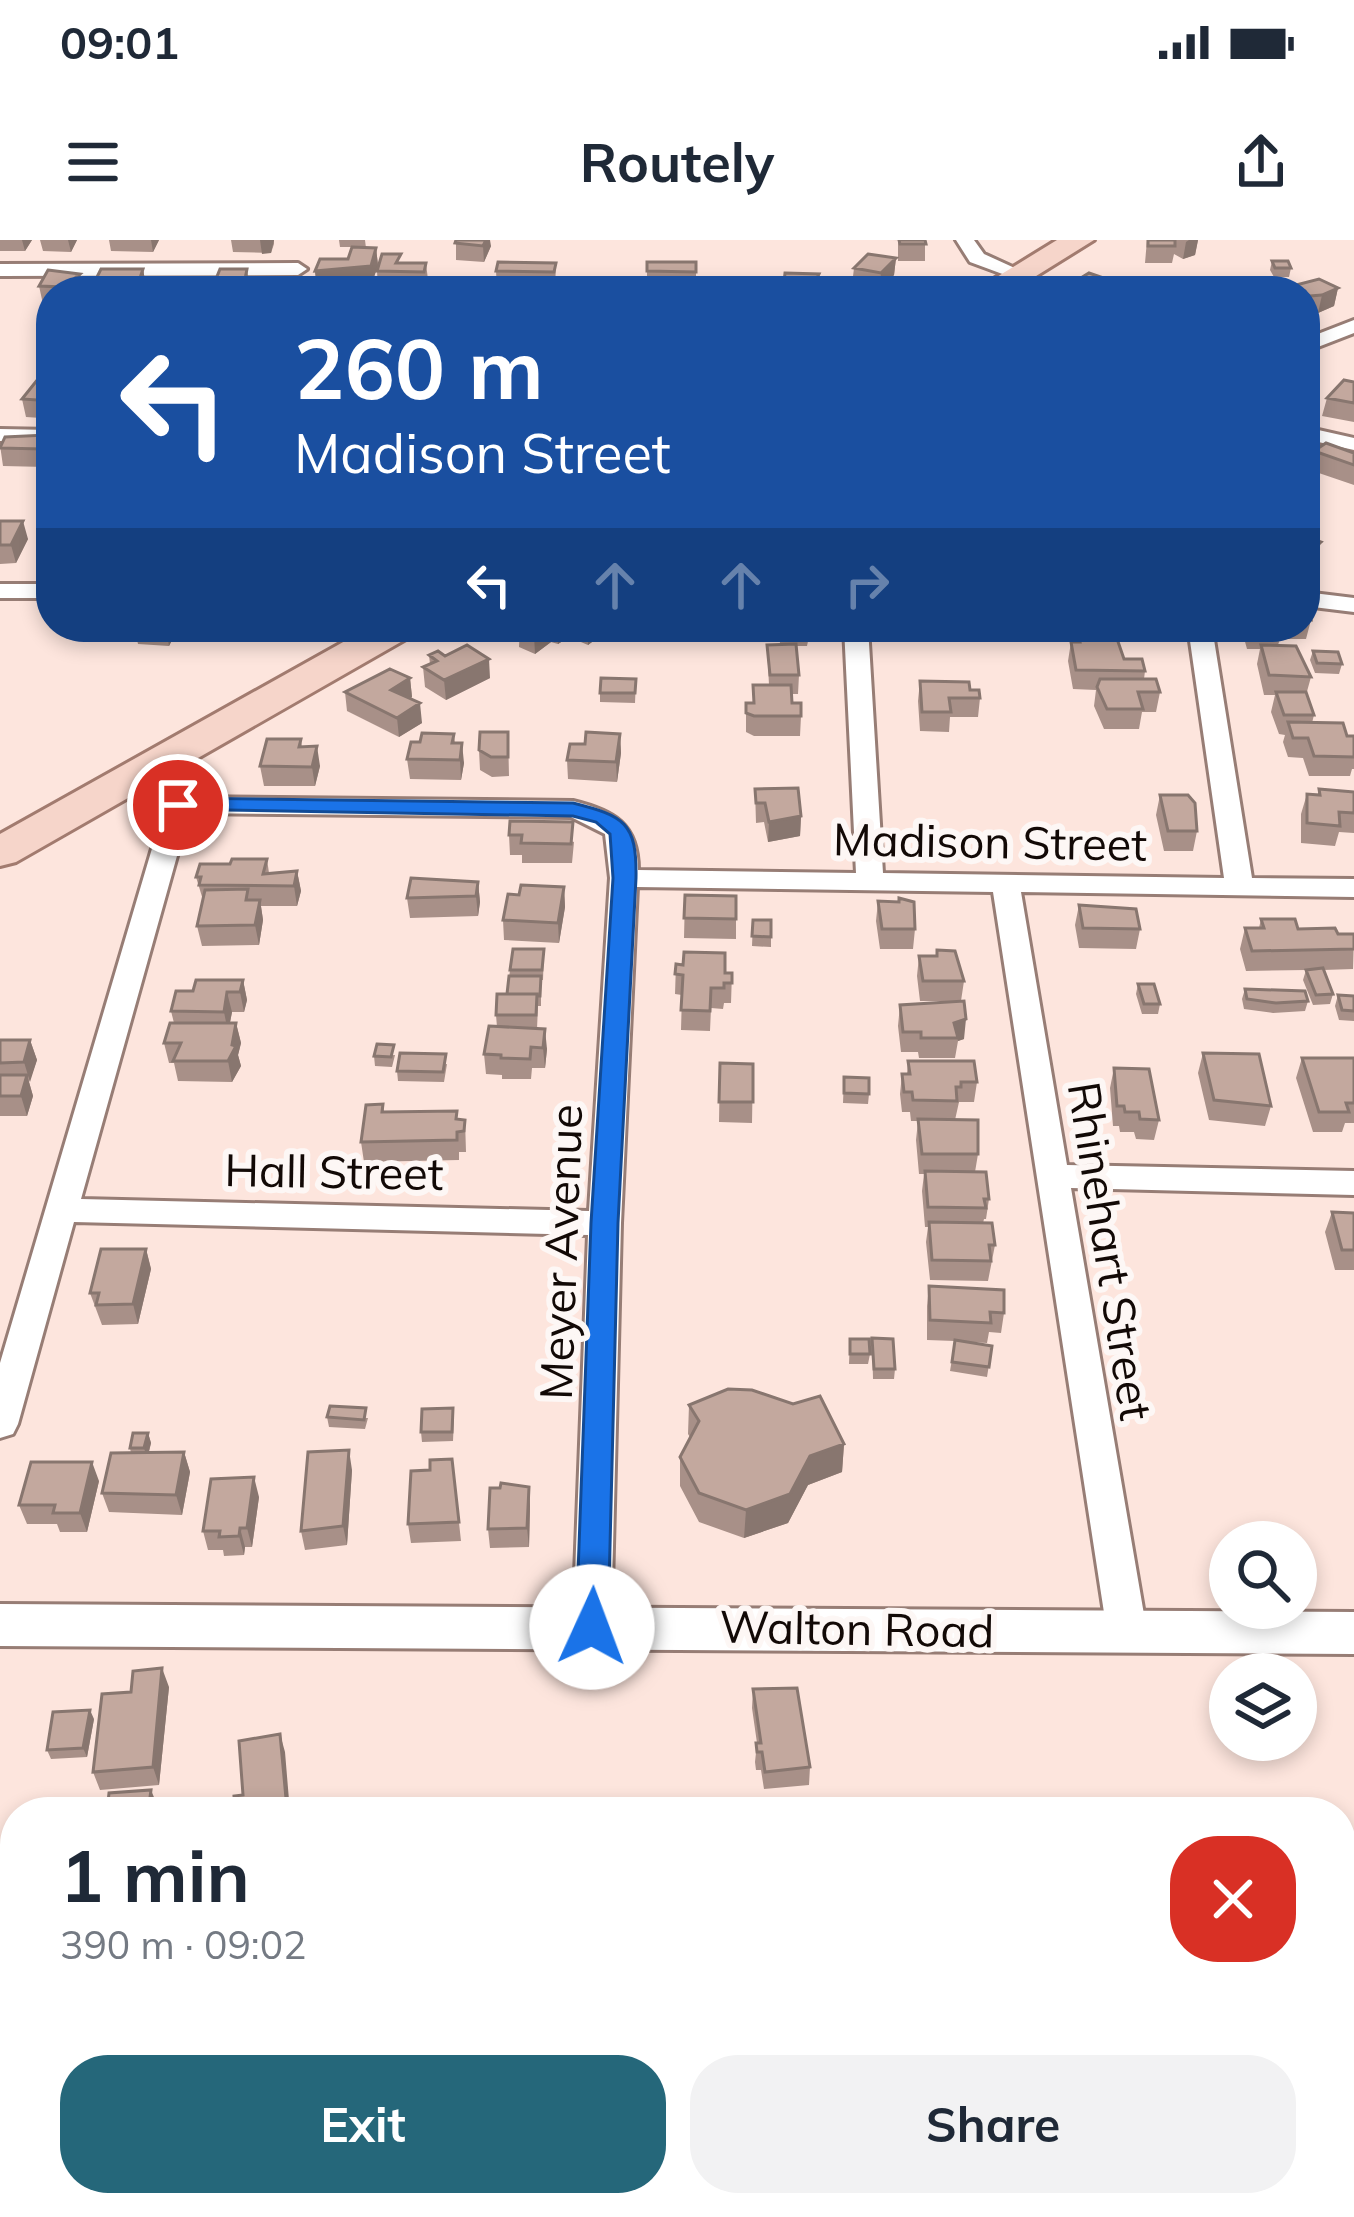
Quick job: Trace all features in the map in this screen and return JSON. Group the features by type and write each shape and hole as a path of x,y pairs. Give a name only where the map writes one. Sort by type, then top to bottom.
{"main road":[{"path":"1016,276 1079,240"},
{"path":"0,852 372,642"}],"street":[{"path":"965,240 977,258 1019,274"},
{"path":"0,270 300,262 296,276"},
{"path":"1320,340 1354,326"},
{"path":"0,435 36,436"},
{"path":"1320,436 1354,444"},
{"path":"0,591 36,592"},
{"path":"1320,601 1354,605"},
{"path":"857,642 870,883"},
{"path":"1202,642 1239,887"},
{"path":"0,1424 178,805 130,778"},
{"name":"Meyer Avenue","path":"178,805 573,809 604,818 620,831 625,846 624,878 605,1223 592,1627"},
{"name":"Madison Street","path":"624,878 1354,888"},
{"name":"Rhinehart Street","path":"1006,884 1127,1632"},
{"path":"1052,1176 1354,1183"},
{"name":"Hall Street","path":"61,1210 605,1223"},
{"name":"Walton Road","path":"0,1625 1354,1633"}],"building":[{"path":"456,240 486,240 483,246"},
{"path":"899,240 925,240 926,244 900,244"},
{"path":"1148,240 1175,240 1175,246 1148,246"},
{"path":"352,247 376,248 371,266 315,271 320,259 348,259"},
{"path":"382,254 401,254 396,263 426,263 424,272 377,271"},
{"path":"868,254 896,258 881,273 854,268"},
{"path":"1272,261 1288,261 1291,268 1275,268"},
{"path":"498,262 556,263 554,272 496,271"},
{"path":"647,262 696,262 696,272 647,271"},
{"path":"101,269 143,269 141,276 98,276"},
{"path":"220,269 247,269 246,276 217,276"},
{"path":"48,270 80,274 78,276 45,276"},
{"path":"1320,279 1338,288 1322,295"},
{"path":"1344,380 1354,382 1354,403 1327,398"},
{"path":"36,382 36,400 22,399"},
{"path":"36,435 36,449 0,448 5,437"},
{"path":"1326,443 1354,453 1354,465 1320,453"},
{"path":"0,521 23,521 11,545 0,545"},
{"path":"1071,642 1118,642 1124,659 1142,659 1145,671 1076,670"},
{"path":"796,644 799,675 770,675 767,645"},
{"path":"467,645 489,659 444,680 423,667 437,661 429,655 438,651 445,656"},
{"path":"1261,645 1296,646 1311,677 1269,675"},
{"path":"1313,651 1338,652 1342,664 1317,663"},
{"path":"390,669 410,678 391,690 420,703 397,718 345,692"},
{"path":"601,678 636,679 635,693 600,693"},
{"path":"1100,679 1156,679 1160,692 1138,692 1143,709 1107,709 1097,687"},
{"path":"920,681 969,682 970,690 979,690 980,698 949,698 951,712 922,712"},
{"path":"753,685 791,685 792,703 801,703 801,716 746,713 746,703 754,703"},
{"path":"1276,692 1306,692 1314,715 1284,715"},
{"path":"1288,722 1343,723 1347,736 1354,736 1354,757 1314,756 1308,738 1293,738"},
{"path":"480,732 508,732 508,757 491,757 479,750"},
{"path":"586,732 620,734 616,762 567,760 570,744 585,744"},
{"path":"422,733 454,734 452,743 462,743 460,760 407,759 411,742 420,742"},
{"path":"267,739 301,739 299,747 317,746 312,767 260,766"},
{"path":"798,788 801,816 769,822 765,803 756,803 755,789"},
{"path":"1319,789 1354,792 1354,813 1339,812 1340,826 1307,823 1307,794 1320,795"},
{"path":"1160,795 1188,795 1195,803 1197,831 1168,831"},
{"path":"510,821 573,822 571,844 521,843 522,835 509,835"},
{"path":"232,859 267,859 263,874 297,871 294,886 199,885 200,864 230,864"},
{"path":"411,878 478,882 476,896 407,898"},
{"path":"521,885 564,887 558,923 503,920 508,894 519,895"},
{"path":"248,889 246,900 260,900 255,925 197,926 205,890"},
{"path":"685,895 736,896 736,919 684,918"},
{"path":"899,898 914,902 915,929 882,929 878,901 899,902"},
{"path":"1079,905 1136,909 1140,929 1083,928"},
{"path":"1261,919 1295,919 1298,929 1335,928 1338,934 1354,934 1354,949 1252,951 1245,928 1264,928"},
{"path":"753,920 771,920 771,937 752,936"},
{"path":"513,949 544,949 542,970 510,970"},
{"path":"937,950 955,951 964,981 923,981 919,956 937,956"},
{"path":"684,952 725,953 725,973 732,973 732,983 711,988 710,1011 681,1010 683,975 675,974 676,964 683,965"},
{"path":"1323,968 1333,994 1316,995 1306,970"},
{"path":"509,976 541,976 540,996 507,994"},
{"path":"196,980 243,980 240,992 227,992 224,1012 171,1011 176,991 193,991"},
{"path":"1138,984 1154,984 1160,1004 1144,1004"},
{"path":"1245,989 1305,991 1308,1001 1247,999"},
{"path":"497,994 537,994 536,1015 496,1015"},
{"path":"1338,995 1354,996 1354,1011 1342,1010"},
{"path":"964,1001 966,1019 954,1023 958,1038 921,1038 921,1032 903,1032 900,1005"},
{"path":"170,1023 236,1023 232,1045 236,1046 228,1061 173,1061 181,1043 164,1043"},
{"path":"489,1026 545,1029 543,1048 531,1047 530,1059 484,1054"},
{"path":"0,1040 30,1040 24,1062 0,1063"},
{"path":"377,1044 394,1045 391,1057 374,1056"},
{"path":"400,1053 446,1054 443,1072 397,1071"},
{"path":"1203,1053 1259,1054 1271,1106 1214,1100"},
{"path":"1302,1058 1354,1058 1354,1103 1346,1103 1349,1112 1319,1112"},
{"path":"908,1061 974,1061 977,1082 961,1082 956,1087 957,1101 913,1100 912,1092 904,1092 902,1074 910,1074"},
{"path":"720,1063 753,1064 753,1102 719,1102"},
{"path":"1114,1068 1149,1069 1159,1120 1140,1119 1139,1112 1125,1112 1124,1106 1117,1106"},
{"path":"0,1075 27,1075 21,1096 0,1096"},
{"path":"844,1077 869,1078 869,1094 844,1093"},
{"path":"383,1104 382,1112 457,1111 456,1119 465,1120 464,1131 457,1132 457,1140 361,1142 366,1105"},
{"path":"918,1119 978,1120 978,1154 922,1154"},
{"path":"925,1171 986,1172 986,1208 928,1207"},
{"path":"1332,1212 1354,1213 1354,1250 1342,1250"},
{"path":"929,1222 992,1223 991,1261 932,1260"},
{"path":"101,1249 146,1249 133,1304 96,1305 99,1293 90,1293"},
{"path":"929,1286 1004,1290 1004,1313 990,1312 991,1323 930,1320"},
{"path":"872,1338 893,1339 895,1369 874,1369"},
{"path":"850,1339 869,1339 870,1354 850,1354"},
{"path":"955,1340 992,1346 989,1367 952,1362"},
{"path":"728,1389 752,1390 793,1404 820,1396 844,1444 810,1456 790,1494 746,1510 699,1493 680,1457 699,1421 689,1405"},
{"path":"330,1406 366,1408 364,1420 327,1417"},
{"path":"453,1408 452,1432 421,1432 422,1409"},
{"path":"133,1433 148,1433 144,1448 130,1448"},
{"path":"349,1450 343,1526 301,1531 308,1452"},
{"path":"184,1452 176,1495 102,1493 111,1453"},
{"path":"452,1459 459,1522 408,1524 411,1471 430,1470 430,1460"},
{"path":"31,1462 92,1462 80,1513 53,1513 55,1505 19,1505"},
{"path":"254,1477 247,1528 240,1528 239,1536 219,1537 220,1531 203,1531 211,1479"},
{"path":"501,1483 529,1487 527,1528 488,1529 490,1488 500,1488"},
{"path":"162,1668 153,1767 93,1772 102,1694 131,1692 133,1671"},
{"path":"797,1688 810,1767 765,1772 762,1752 757,1752 756,1743 761,1743 753,1689"},
{"path":"90,1710 83,1748 47,1750 53,1712"},
{"path":"280,1734 286,1797 234,1797 243,1795 239,1741"},
{"path":"151,1790 150,1797 109,1797 109,1793"}],"route":[{"path":"178,805 573,809 604,818 620,831 625,846 624,878 605,1223 592,1627"}]}
